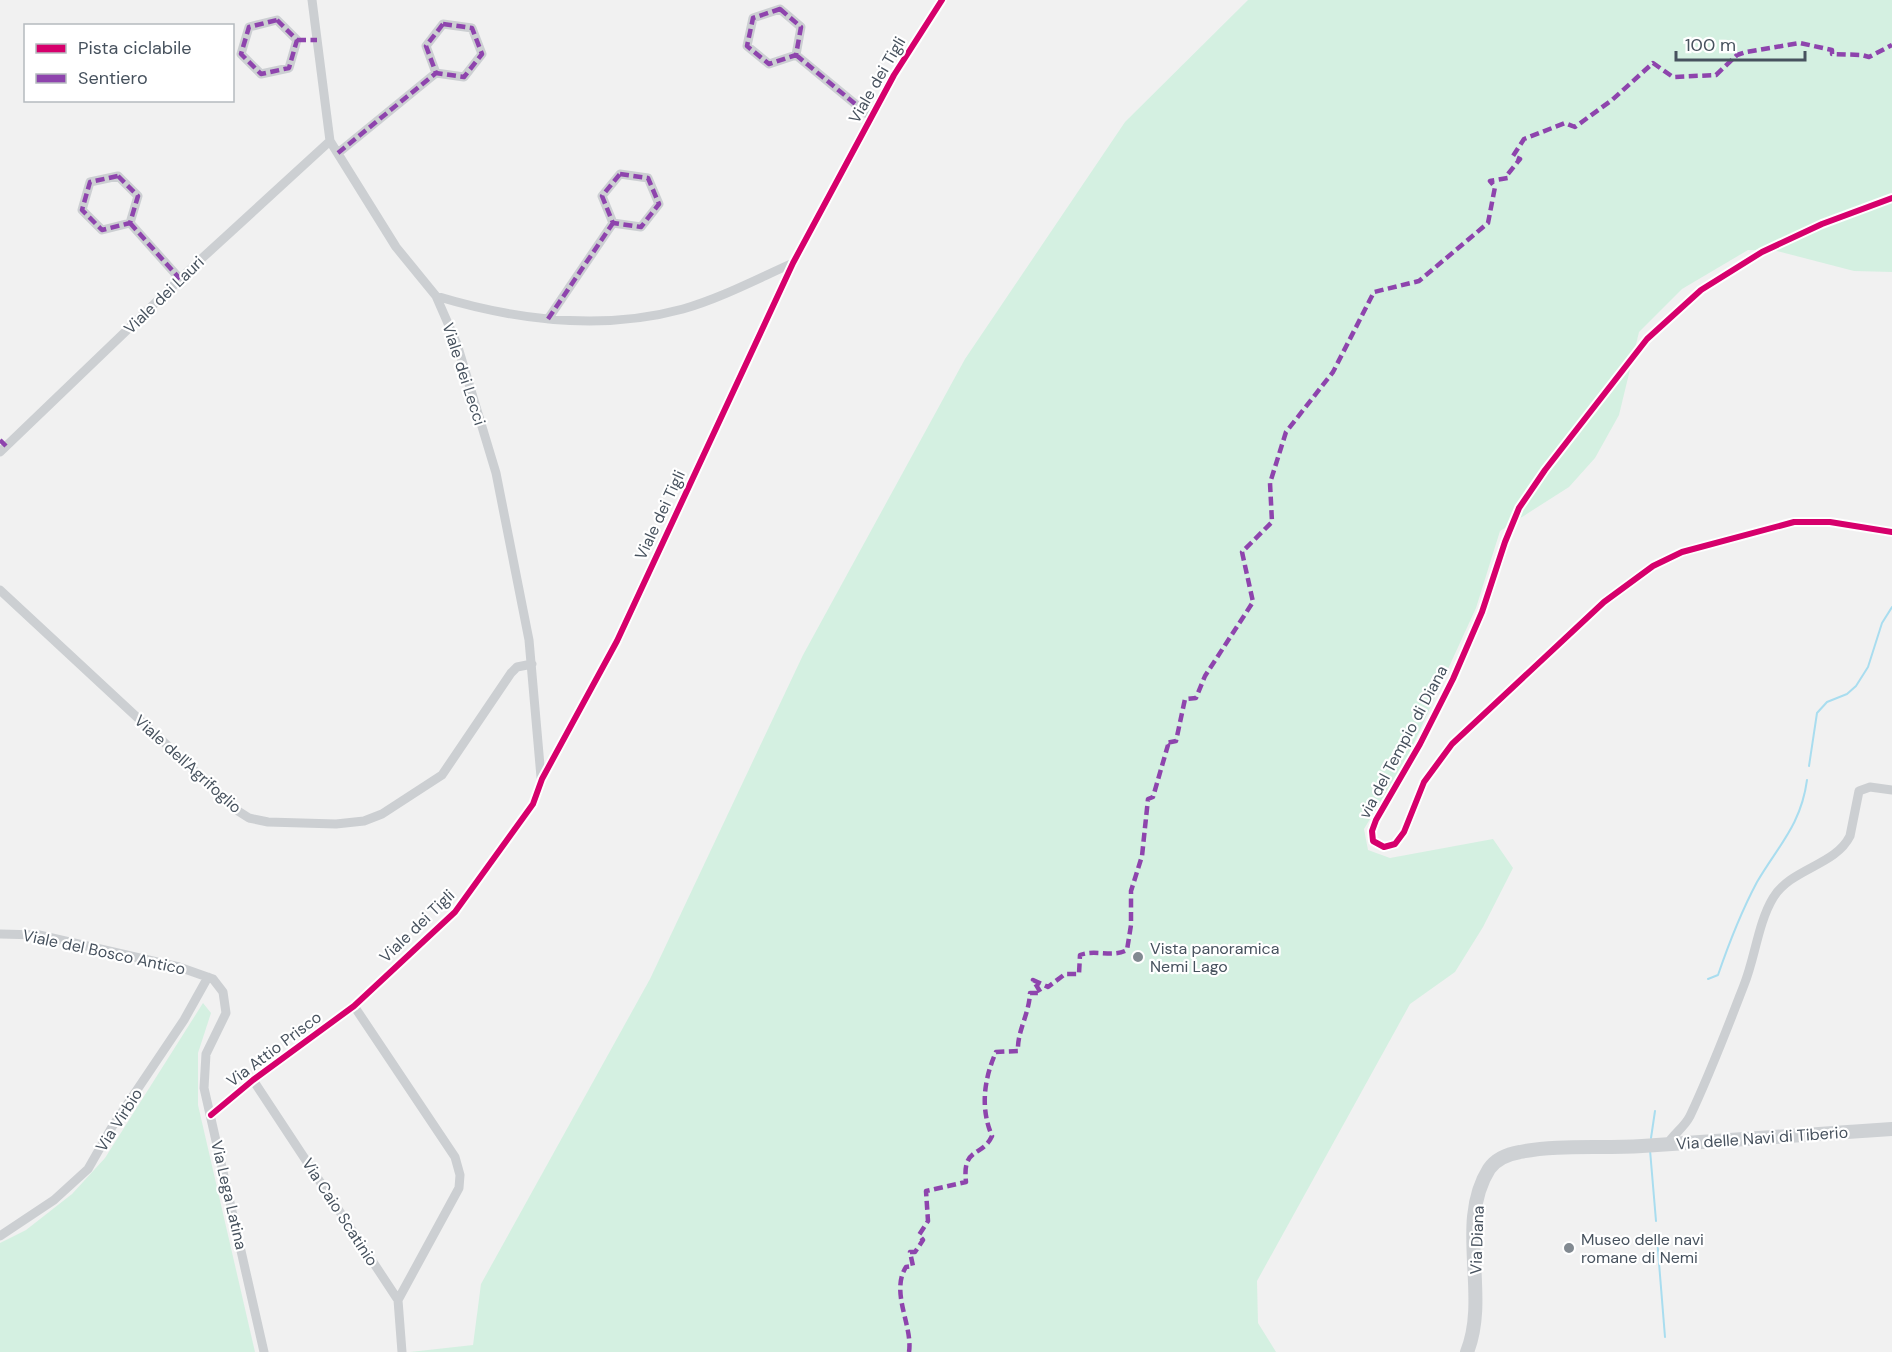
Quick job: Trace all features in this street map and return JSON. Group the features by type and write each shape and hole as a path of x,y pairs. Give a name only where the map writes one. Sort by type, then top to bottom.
{"street":[{"name":"Viale dei Lecci","path":"312,0 330,141 396,247 436,296 457,344 499,487 532,664 542,779"},
{"name":"Viale dei Tigli","path":"354,1006 455,912 533,804 542,779 617,641 793,263 871,117 930,16 942,0"},
{"path":"780,9 801,27 796,55 769,64 747,46 753,18 780,9"},
{"path":"297,40 289,68 261,74 241,54 249,27 277,20 297,40 317,40"},
{"path":"338,153 436,73 464,77 482,54 472,28 443,24 426,46 436,73"},
{"path":"796,55 871,117"},
{"name":"Viale dei Lauri","path":"2,446 330,141"},
{"path":"620,174 648,178 659,204 653,212 641,227 613,223 602,196 620,174"},
{"path":"118,176 138,196 130,223 102,230 82,210 90,182 118,176"},
{"name":"via del Tempio di Diana","path":"1892,198 1790,238 1719,278 1680,307 1641,347 1545,470 1519,508 1469,643 1434,718 1376,820 1372,831 1373,841 1384,847 1395,844 1405,829 1424,782 1452,744 1604,602 1657,563 1693,549 1800,521 1830,522 1892,532"},
{"path":"130,223 180,279"},
{"path":"548,320 613,223"},
{"path":"436,296 548,320 604,320 674,311 709,300 793,263"},
{"name":"Viale dell'Agrifoglio","path":"0,590 238,812 249,818 268,822 354,823 374,818 392,808 442,775 511,673 517,667 532,664"},
{"path":"1667,1145 1684,1126 1696,1104 1744,985 1773,898 1791,878 1837,851 1846,842 1850,836 1859,791 1870,787 1892,790"},
{"name":"Viale del Bosco Antico","path":"0,934 39,935 179,967 208,977"},
{"name":"Via Lega Latina","path":"208,977 220,987 226,1005 224,1021 208,1048 203,1066 205,1094 264,1352"},
{"name":"Via Virbio","path":"0,1236 54,1200 88,1169 112,1128 184,1020 208,977"},
{"path":"354,1006 455,1157 460,1175 458,1192 398,1300"},
{"name":"Via Attio Prisco","path":"211,1115 253,1080 354,1006"},
{"name":"Via Caio Scatinio","path":"253,1080 398,1300 402,1352"},
{"name":"Via delle Navi di Tiberio","path":"1632,1147 1892,1129"},
{"name":"Via Diana","path":"1467,1352 1474,1332 1476,1310 1476,1217 1482,1186 1490,1169 1505,1156 1525,1151 1632,1147"}],"green space":[{"path":"1248,0 1892,0 1892,272 1854,271 1777,251 1748,250 1682,289 1639,332 1619,415 1595,458 1569,487 1500,531 1476,608 1408,756 1364,829 1368,850 1390,858 1493,839 1513,868 1483,927 1455,972 1410,1004 1257,1281 1258,1323 1276,1352 410,1352 473,1345 481,1284 650,979 803,655 965,359 1125,122"},
{"path":"203,1003 211,1013 198,1053 198,1105 255,1352 0,1352 0,1243 26,1230 72,1194 105,1158"}],"waterway":[{"path":"1809,766 1817,713 1827,702 1847,694 1856,686 1868,667 1882,623 1892,607"},
{"path":"1708,979 1718,975 1751,893 1794,823 1800,810 1807,780"},
{"path":"1651,1138 1655,1111"},
{"path":"1650,1150 1656,1221"},
{"path":"1657,1238 1665,1337"}],"marked path":[{"path":"780,9 801,27 796,55 769,64 747,46 753,18 780,9"},
{"path":"277,20 297,40 289,68 261,74 241,54 249,27 277,20"},
{"path":"443,24 472,28 482,54 464,77 436,73 426,46 443,24"},
{"path":"297,40 317,40"},
{"path":"909,1352 908,1331 900,1287 906,1267 913,1266 910,1252 915,1252 923,1240 919,1235 928,1221 926,1191 966,1182 967,1163 970,1157 988,1143 992,1136 986,1115 986,1083 996,1052 1018,1051 1019,1037 1028,1009 1030,993 1041,993 1033,980 1048,987 1065,974 1079,974 1080,955 1116,953 1127,950 1131,925 1131,891 1142,856 1148,799 1153,797 1168,745 1166,743 1176,741 1185,699 1196,698 1205,676 1253,602 1242,552 1272,522 1270,483 1286,432 1333,372 1374,292 1419,281 1488,223 1495,187 1490,181 1508,178 1508,174 1520,159 1513,156 1524,139 1565,123 1575,127 1612,100 1653,63 1673,77 1716,75 1737,55 1746,52 1800,43 1832,50 1832,54 1869,57 1892,45"},
{"path":"796,55 871,117"},
{"path":"338,153 436,73"},
{"path":"620,174 648,178 659,204 641,227 613,223 602,196 620,174"},
{"path":"118,176 138,196 130,223 102,230 82,210 90,182 118,176"},
{"path":"130,223 180,279"},
{"path":"548,319 613,223"},
{"path":"0,440 6,446"}],"cycle path":[{"path":"211,1115 253,1080 354,1006 455,912 533,804 542,779 617,641 793,263 894,75 942,0"},
{"path":"1892,198 1822,224 1762,252 1701,290 1647,339 1545,470 1519,508 1482,612 1453,679 1420,744 1376,820 1372,831 1373,841 1384,847 1395,844 1404,832 1424,782 1452,744 1604,602 1653,566 1682,552 1794,522 1830,522 1892,532"}],"place":[{"name":"Vista panoramica Nemi Lago","path":"1138,957"},
{"name":"Museo delle navi romane di Nemi","path":"1569,1248"}]}
